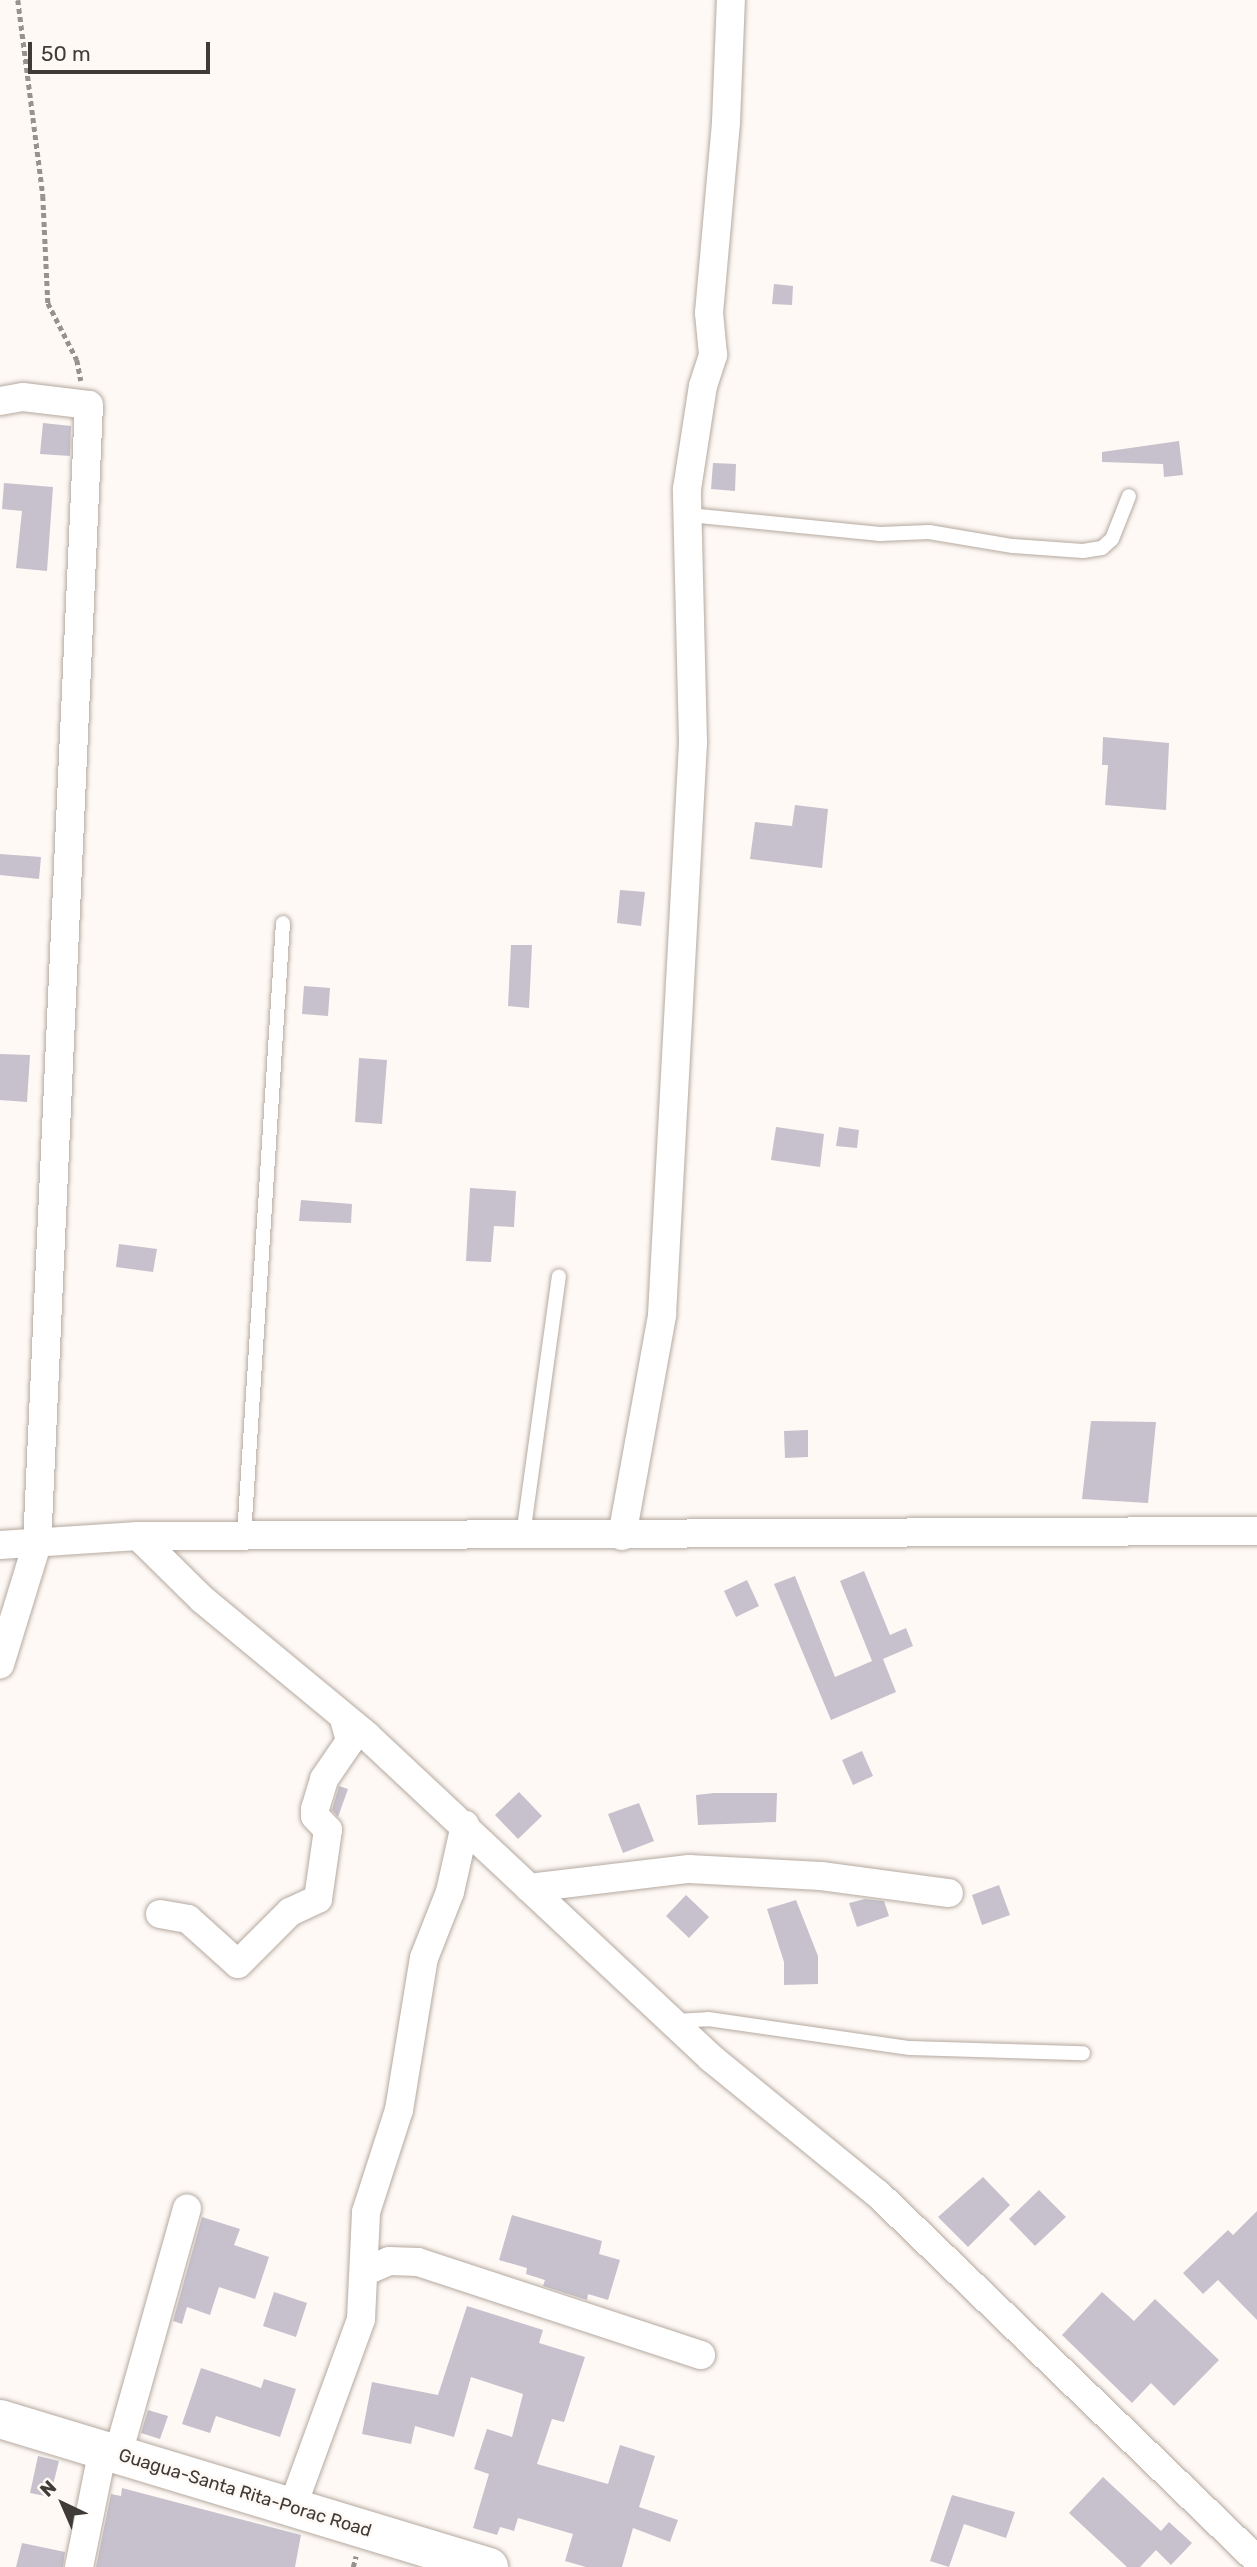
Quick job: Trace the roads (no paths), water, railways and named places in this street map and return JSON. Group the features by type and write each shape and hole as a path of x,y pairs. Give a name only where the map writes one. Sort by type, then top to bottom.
{"main road":[{"name":"Guagua-Santa Rita-Porac Road","path":"0,2419 489,2567"}],"street":[{"path":"622,1536 662,1315 678,955 693,742 689,515 693,446 713,355 709,313 726,122 731,0"},
{"path":"0,401 23,397 89,405 37,1544 0,1664"},
{"path":"0,1545 138,1536 622,1536 1257,1531"},
{"path":"138,1536 203,1600 267,1649 465,1825 711,2057 878,2194 1257,2560"},
{"path":"160,1914 188,1919 237,1964 290,1912 318,1899 329,1840 328,1830 315,1816 315,1809 324,1779 350,1741 344,1718"},
{"path":"292,2508 361,2319 366,2271 366,2212 400,2110 424,1958 450,1892 465,1825"},
{"path":"529,1888 689,1869 821,1875 949,1893"},
{"path":"79,2567 110,2452 187,2210"},
{"path":"366,2271 389,2261 418,2262 701,2355"}],"lane":[{"path":"689,515 880,534 929,532 1013,546 1083,551 1102,548 1112,539 1129,496"},
{"path":"244,1536 283,923"},
{"path":"523,1535 559,1276"},
{"path":"674,2021 708,2019 910,2048 1083,2053"}]}
